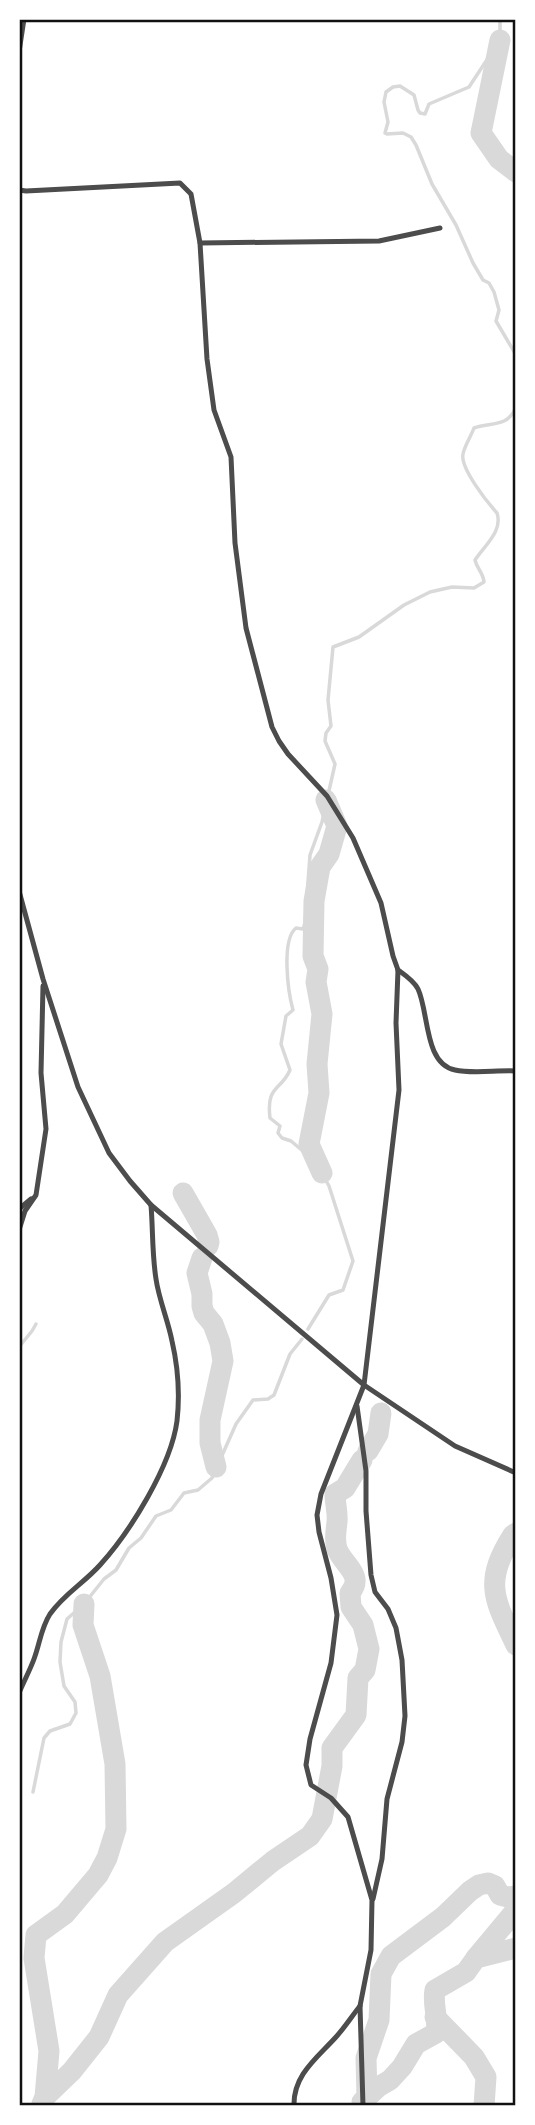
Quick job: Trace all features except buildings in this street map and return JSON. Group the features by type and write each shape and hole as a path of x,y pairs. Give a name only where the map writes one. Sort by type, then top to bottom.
{"street":[{"path":"19,52 24,19"},
{"path":"19,190 180,183 191,194 200,243 207,359 214,410 231,457 235,543 246,628 272,727 288,754 327,796 353,838 381,903 398,970 396,1023 399,1090 364,1385 321,1494 317,1515 318,1532 331,1578 337,1615 331,1663 310,1739 306,1766 311,1786 331,1798 348,1817 372,1900"},
{"path":"200,243 379,241 440,228"},
{"path":"19,891 43,979 78,1087 109,1153 130,1181 151,1205 364,1385 455,1446 516,1473"},
{"path":"398,970 417,986 425,1007 430,1043 441,1063 454,1070 516,1070"},
{"path":"19,1230 25,1211 36,1195 46,1129 41,1073 43,979"},
{"path":"19,1209 36,1195"},
{"path":"19,1693 48,1617 61,1599 99,1565 131,1523 153,1486 171,1446 176,1423 178,1373 156,1281 151,1205"},
{"path":"357,1403 366,1471 370,1575 375,1592 388,1609 396,1628 402,1660 405,1716 402,1742 387,1799 382,1859 372,1900 371,1950 360,2006 363,2106"},
{"path":"294,2106 293,2093 304,2070 339,2034 360,2006"}],"waterway":[{"path":"497,19 500,22 500,40 469,87 429,104 425,114 418,110 414,95 400,86 386,92 384,102 388,122 385,133 403,133 411,137 416,145 432,184 456,225 473,263 494,292 499,310 496,321 516,355"},
{"path":"500,40 481,133 499,159 516,172"},
{"path":"308,1329 329,1295 343,1290 353,1261 329,1186 316,1162 291,1141 282,1138 278,1133 280,1126 270,1118 269,1107 272,1094 290,1070 281,1044 286,1016 293,1010 288,979 288,943 296,928 303,929 305,923 310,855 322,822 335,764 325,741 331,726 328,700 333,647 359,637 404,605 430,592 452,587 474,588 484,582 475,560 498,526 497,513 470,476 463,454 474,428 503,421 513,414 516,407"},
{"path":"322,1173 309,1144 319,1093 317,1064 322,1014 316,982 318,969 313,956 314,901 320,867 329,854 337,826 326,800"},
{"path":"183,1193 207,1235 208,1246"},
{"path":"202,1258 197,1273 202,1306 213,1324 223,1361 210,1420 210,1443 216,1467"},
{"path":"19,1347 36,1324"},
{"path":"33,1792 44,1738 50,1731 70,1724 76,1713 75,1702 64,1686 60,1662 61,1642 67,1619 84,1604 104,1579 116,1570 129,1548 141,1538 156,1516 171,1510 184,1493 198,1490 212,1478 236,1424 253,1400 268,1399 274,1395 290,1354 302,1339"},
{"path":"368,1451 378,1434 381,1413"},
{"path":"45,2097 72,2071 99,2037 118,1995 165,1942 310,1836 322,1819 332,1766 332,1748 356,1715 358,1678 365,1670 369,1649 363,1625 351,1607 350,1593 354,1587 354,1575 340,1555 335,1539 335,1494 345,1488 362,1460"},
{"path":"516,1533 504,1551 495,1578 497,1602 516,1645"},
{"path":"42,2104 49,2051 34,1958 36,1935 65,1914 98,1875 107,1858 116,1829 115,1764 100,1676 83,1625 84,1604"},
{"path":"367,2097 366,2058 379,2020 381,1974 391,1956 443,1917 479,1885 488,1883 495,1886 500,1895 516,1896"},
{"path":"476,1958 516,1910"},
{"path":"362,2102 390,2080 402,2067 416,2044 436,2033 435,1990 466,1972 476,1958 516,1948"},
{"path":"435,2017 474,2057 486,2077 484,2106"}]}
